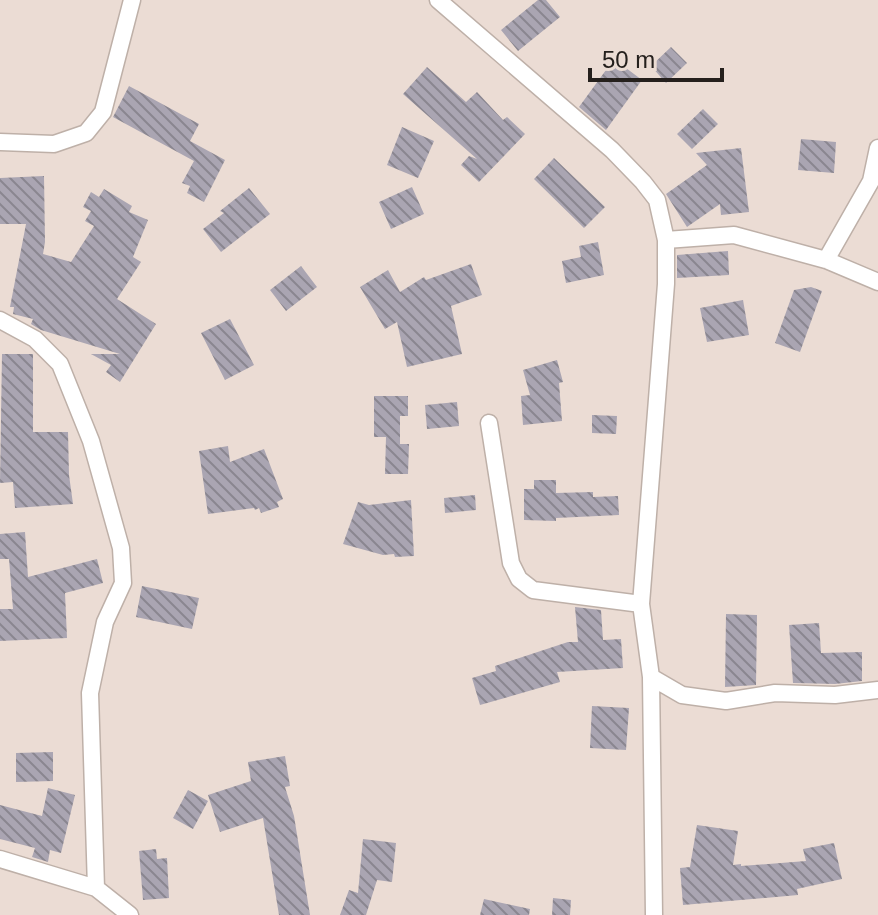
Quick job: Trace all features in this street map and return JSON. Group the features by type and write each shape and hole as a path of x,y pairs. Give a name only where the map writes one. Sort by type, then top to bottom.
{"street":[{"path":"0,142 54,144 86,133 103,112 132,0"},
{"path":"438,0 612,150 657,200 666,240 666,284 641,604 651,677 654,915"},
{"path":"826,260 871,181 878,148"},
{"path":"666,240 734,235 826,260 878,282"},
{"path":"0,320 35,339 60,364 91,441 121,548 123,583 105,622 90,693 96,888"},
{"path":"489,423 511,563 519,579 533,590 641,604"},
{"path":"651,677 682,695 726,701 775,693 835,695 878,690"},
{"path":"0,859 96,888 130,915"}],"building":[{"path":"538,0 546,0 560,17 518,51 501,30"},
{"path":"671,47 687,63 666,83 651,66"},
{"path":"614,59 642,80 606,130 579,107"},
{"path":"427,67 466,102 477,92 503,120 507,117 525,134 479,182 461,165 469,156 477,159 403,94"},
{"path":"129,86 199,124 190,141 225,160 204,202 187,193 190,186 182,183 194,161 113,117"},
{"path":"703,109 718,124 692,149 677,134"},
{"path":"402,127 434,141 418,178 387,165"},
{"path":"801,139 836,142 834,173 798,170"},
{"path":"741,148 749,212 721,215 720,204 687,227 666,194 707,165 696,153"},
{"path":"554,158 605,207 584,228 534,179"},
{"path":"44,176 43,254 71,262 94,226 85,221 91,211 83,207 91,192 99,197 104,189 132,206 129,212 148,220 133,257 141,262 117,299 156,324 120,382 106,372 111,365 91,354 120,354 41,330 31,324 33,319 13,314 14,307 10,307 26,224 0,224 0,178"},
{"path":"412,187 424,214 391,229 379,202"},
{"path":"249,188 270,214 221,252 203,229"},
{"path":"598,242 604,275 566,283 562,261 581,257 579,246"},
{"path":"728,251 729,275 677,278 677,255"},
{"path":"471,264 482,295 451,306 462,354 407,367 397,322 385,329 360,287 388,270 400,292 424,277 426,280"},
{"path":"301,266 317,287 286,311 270,290"},
{"path":"811,287 822,291 800,352 775,343 794,290"},
{"path":"743,300 749,335 707,342 700,308"},
{"path":"230,319 254,365 225,380 201,333"},
{"path":"2,354 33,354 33,432 68,432 73,504 15,508 13,482 0,483"},
{"path":"557,360 563,382 559,383 562,421 523,425 521,396 530,395 523,370"},
{"path":"374,396 408,396 408,416 400,416 400,444 409,444 408,474 385,474 386,437 374,437"},
{"path":"457,402 459,426 427,429 425,405"},
{"path":"592,415 617,416 616,434 592,433"},
{"path":"228,446 230,462 264,449 283,499 277,502 279,507 261,513 259,508 254,508 208,514 199,451"},
{"path":"534,480 556,480 556,493 593,492 593,497 618,496 619,515 556,518 556,521 524,520 524,489 534,489"},
{"path":"475,495 476,510 445,513 444,498"},
{"path":"411,500 414,556 383,555 343,544 358,502 369,505"},
{"path":"25,532 28,577 97,559 103,583 65,593 67,638 0,641 0,609 13,609 9,559 0,559 0,534"},
{"path":"142,586 199,598 192,629 136,617"},
{"path":"575,607 601,610 603,640 621,639 623,668 557,672 560,682 480,705 472,678 496,671 495,666 568,642 578,642"},
{"path":"726,614 757,615 756,685 725,687"},
{"path":"819,623 821,653 862,652 862,681 793,683 789,625"},
{"path":"592,706 629,708 626,750 590,748"},
{"path":"53,752 53,781 16,782 16,753"},
{"path":"285,756 290,786 285,787 294,816 310,915 279,915 263,818 220,832 208,795 251,781 248,762"},
{"path":"48,788 75,795 61,853 50,850 48,862 32,857 35,848 0,839 0,805 42,816"},
{"path":"188,790 208,801 193,829 173,818"},
{"path":"697,825 738,831 733,865 806,861 803,849 834,843 842,879 797,889 798,895 683,905 680,868 690,867"},
{"path":"363,839 396,843 392,882 377,880 366,915 340,915 349,890 358,893"},
{"path":"156,849 157,859 167,858 169,898 143,900 139,851"},
{"path":"553,898 571,900 570,915 552,915"},
{"path":"484,899 530,909 529,915 480,915"}]}
